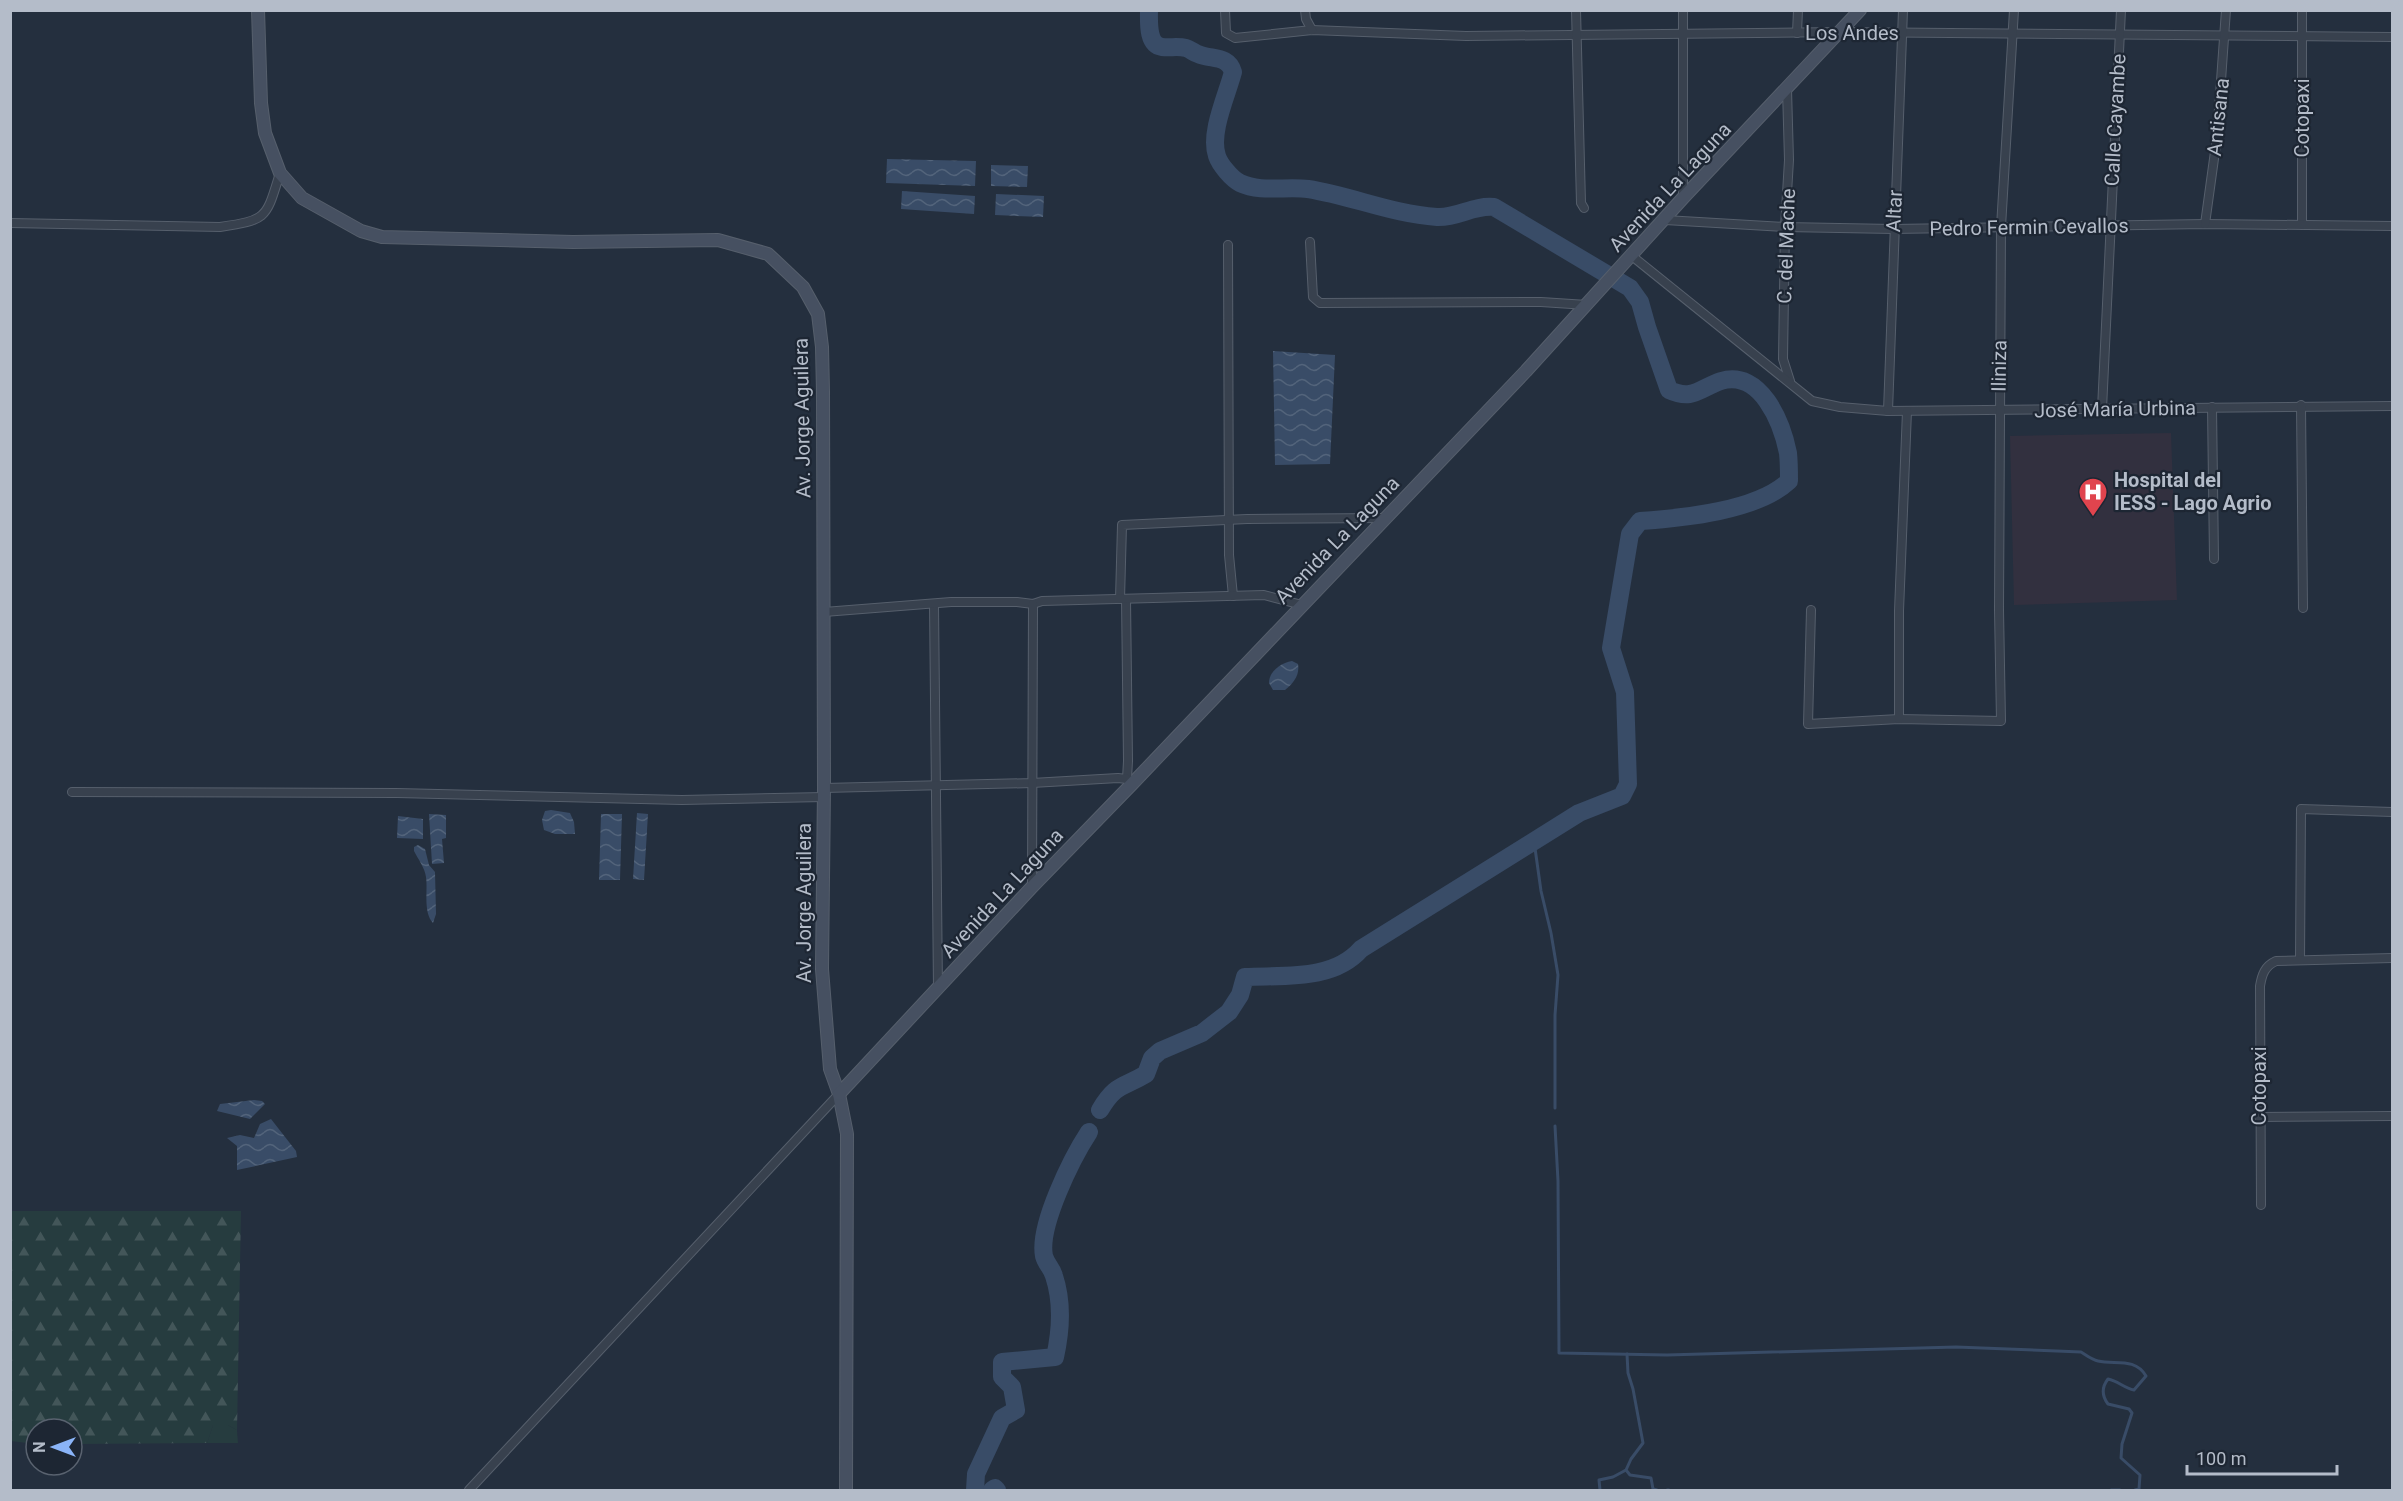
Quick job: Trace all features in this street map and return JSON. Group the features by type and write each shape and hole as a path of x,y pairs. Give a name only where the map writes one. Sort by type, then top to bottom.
{"street":[{"name":"Av. Jorge Aguilera","path":"258,10 261,103 265,133 280,173 302,198 329,215 361,231 382,237 573,242 718,240 768,254 803,287 818,314 822,347 824,612 822,969 830,1069 839,1094 847,1134 846,1491"},
{"name":"Los Andes","path":"1225,10 1226,29 1231,37 1312,30 1456,35 1839,32 2392,37"},
{"path":"1305,10 1306,20 1312,30"},
{"path":"1576,10 1581,203 1584,208"},
{"path":"1683,10 1683,198"},
{"path":"1797,33 1798,10"},
{"name":"Avenida La Laguna","path":"839,1094 1130,782 1386,518 1587,305 1683,198 1860,10"},
{"name":"Altar","path":"1888,411 1893,229 1903,10"},
{"name":"Iliniza","path":"1899,719 2001,721 1999,411 2001,227 2014,10"},
{"name":"Calle Cayambe","path":"2102,409 2121,10"},
{"name":"Antisana","path":"2205,224 2217,137 2226,10"},
{"name":"Cotopaxi","path":"2302,10 2302,225"},
{"name":"C. del Mache","path":"1787,89 1789,159 1785,227 1783,359 1790,381"},
{"path":"10,223 220,227 252,222 264,215 269,208 280,173"},
{"name":"Pedro Fermin Cevallos","path":"1665,220 1785,227 1893,229 2205,224 2392,226"},
{"path":"1310,242 1313,297 1320,303 1541,302 1587,305"},
{"path":"1228,244 1229,555 1233,596"},
{"path":"1632,256 1790,381"},
{"name":"José María Urbina","path":"1790,381 1812,401 1840,407 1888,411 2301,405 2392,406"},
{"path":"2301,405 2303,608"},
{"path":"2212,407 2214,559"},
{"path":"1811,610 1808,724 1899,719 1899,611 1907,411"},
{"path":"72,792 397,793 682,800 937,786 1130,782 1122,525 1386,518"},
{"path":"824,612 934,604 1017,602 1033,604 1042,601 1136,597 1264,595 1302,605"},
{"path":"934,604 938,990"},
{"path":"1032,887 1033,604"},
{"path":"2392,812 2301,809 2300,960 2392,958"},
{"name":"Cotopaxi","path":"2261,1205 2260,986 2266,967 2276,961 2300,960"},
{"path":"469,1491 839,1094"},
{"path":"2259,1117 2392,1116"}],"shaded area":[{"name":"Hospital del IESS - Lago Agrio","path":"2171,433 2177,600 2014,605 2010,436"}],"green space":[{"path":"10,1211 241,1211 237,1430 228,1425 213,1425 207,1443 84,1444 84,1417 24,1417 24,1443 11,1441"},
{"path":"213,1425 228,1425 237,1430 238,1443 207,1443"}],"water":[{"path":"887,159 976,161 975,186 886,183"},
{"path":"991,165 1028,166 1027,187 991,186"},
{"path":"902,191 975,196 974,214 901,209"},
{"path":"996,194 1044,196 1043,217 995,215"},
{"path":"1273,351 1335,355 1330,464 1275,465"},
{"path":"1292,661 1298,664 1295,679 1285,690 1273,690 1269,683 1273,671"},
{"path":"545,811 570,813 574,822 575,834 555,834 544,830 542,820"},
{"path":"637,813 648,814 644,880 633,879"},
{"path":"429,814 446,815 446,838 442,839 444,863 432,864"},
{"path":"601,814 622,814 620,880 599,880"},
{"path":"398,816 423,819 423,839 397,838"},
{"path":"418,845 425,849 429,865 435,872 436,914 433,923 427,907 425,874 414,851 414,847"},
{"path":"254,1100 265,1104 250,1119 217,1111 220,1104"},
{"path":"271,1119 296,1151 297,1157 237,1170 237,1146 227,1138 240,1135 254,1138 260,1124"}],"waterway":[{"path":"1100,1110 1116,1090 1146,1074 1152,1058 1160,1051 1202,1033 1229,1012 1240,995 1245,977 1291,976 1337,967 1361,949 1579,813 1622,796 1628,784 1625,692 1611,648 1630,534 1640,521 1698,515 1739,506 1775,491 1789,481 1788,453 1781,427 1767,401 1758,391 1748,383 1735,379 1721,381 1690,394 1669,390 1640,302 1630,288 1494,207 1437,217 1388,209 1308,189 1256,188 1237,181 1221,163 1215,147 1217,125 1233,72 1231,67 1223,60 1203,56 1186,48 1157,45 1151,38 1149,10"},
{"path":"1534,841 1541,891 1558,975 1555,1015 1555,1108"},
{"path":"1555,1126 1558,1181 1559,1353 1667,1355 1956,1347 2081,1352 2098,1361 2136,1366 2146,1376 2134,1390 2108,1379 2103,1389 2104,1398 2108,1404 2129,1409 2132,1413 2122,1444 2121,1458 2140,1475 2139,1489 2135,1490"},
{"path":"975,1490 976,1474 1002,1418 1016,1410 1012,1387 1002,1377 1002,1362 1055,1357 1060,1327 1060,1306 1054,1276 1044,1256 1046,1228 1058,1193 1089,1132"},
{"path":"1627,1354 1628,1373 1643,1443 1626,1470 1630,1475 1651,1478 1653,1489 1657,1490"},
{"path":"1600,1490 1599,1480 1613,1477 1626,1470"},
{"path":"992,1490 995,1488 997,1490"},
{"path":"2111,1490 2120,1490"}],"place":[{"name":"Hospital del IESS - Lago Agrio","path":"2093,518"}]}
